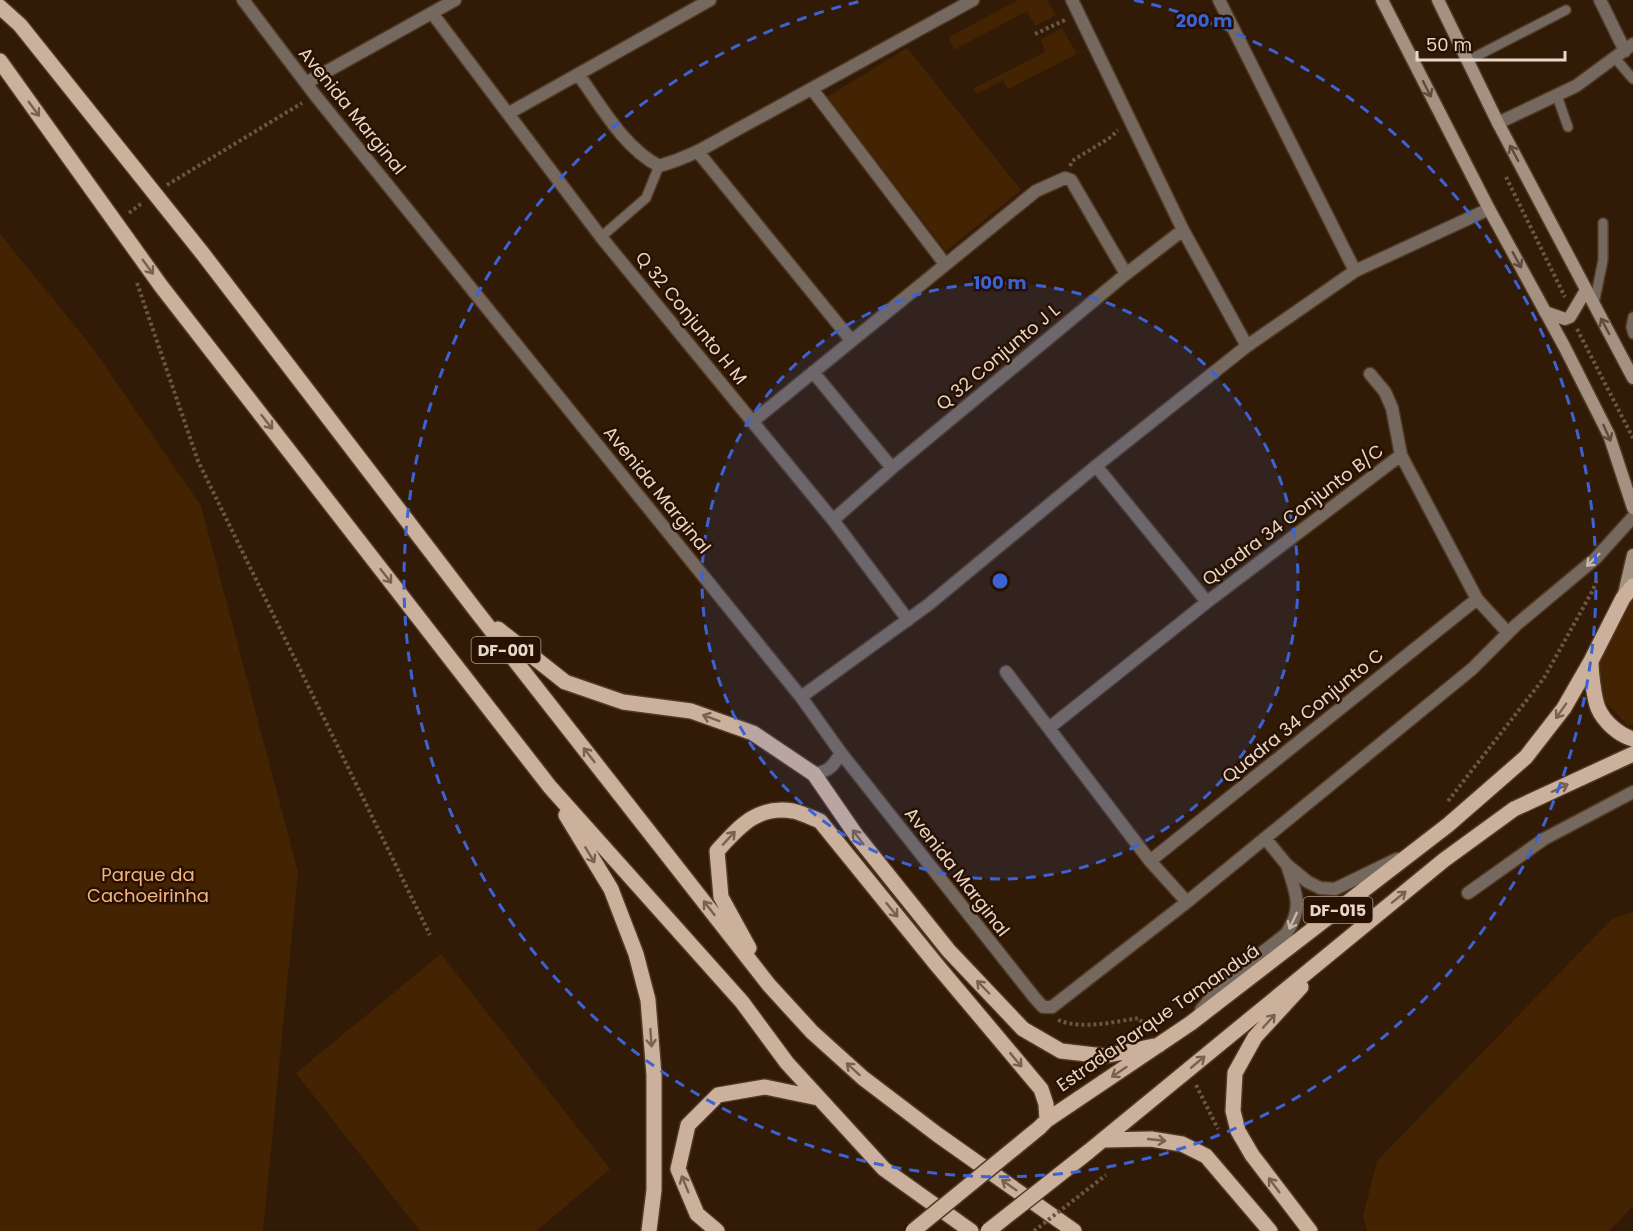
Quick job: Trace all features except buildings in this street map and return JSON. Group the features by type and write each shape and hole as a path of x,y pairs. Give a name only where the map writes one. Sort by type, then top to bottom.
{"main road":[{"name":"DF-001","path":"0,7 20,25 202,254 477,612 769,985 812,1032 863,1078 938,1135 1074,1231"},
{"name":"DF-001","path":"0,61 161,286 550,787 742,1002 787,1063 884,1169 970,1231"},
{"name":"Estrada Parque Tamanduá","path":"913,1231 1042,1124 1191,1023 1417,849 1526,757 1564,708 1623,598 1633,586"},
{"path":"477,612 565,682 623,702 691,711 753,734 814,774 856,835 949,951 1023,1029 1062,1052 1104,1056 1159,1045"},
{"path":"1591,661 1598,708 1622,736 1633,739"},
{"name":"DF-015","path":"988,1231 1104,1140 1444,860 1514,809 1632,759"},
{"path":"550,787 611,889 636,954 648,1000 654,1075 654,1190 649,1231"},
{"path":"769,985 722,897 717,851 742,824 770,810 794,811 820,821 1041,1089 1046,1104 1042,1124"},
{"path":"1310,1231 1252,1155 1238,1131 1233,1112 1235,1073 1255,1037 1337,947"},
{"path":"717,1231 697,1214 678,1169 688,1125 718,1095 765,1087 818,1098"},
{"path":"1104,1140 1151,1139 1182,1143 1206,1156 1270,1231"}],"street":[{"name":"Avenida Marginal","path":"243,0 315,95 801,697 840,753 1043,1006"},
{"path":"306,83 455,0"},
{"path":"508,113 710,0"},
{"path":"578,74 621,135 659,166 698,152 973,0"},
{"path":"1072,0 1183,230 1247,346"},
{"path":"1219,0 1354,271"},
{"path":"1382,0 1489,209 1609,435 1633,508"},
{"path":"1438,0 1498,123 1632,374"},
{"path":"1498,123 1576,87 1624,51 1600,0"},
{"name":"Q 32 Conjunto H M","path":"432,13 601,237 833,520 908,620"},
{"path":"812,89 945,264"},
{"path":"698,152 851,340"},
{"path":"752,422 1036,191 1065,178 1071,180 1126,274"},
{"path":"801,697 908,620 1247,346 1354,271 1489,209"},
{"name":"Q 32 Conjunto J L","path":"833,520 892,468 1126,274 1183,230"},
{"path":"1545,312 1565,319 1570,317 1586,290"},
{"path":"813,372 892,468"},
{"path":"1370,374 1385,392 1392,408 1401,455 1478,599 1512,629"},
{"name":"Quadra 34 Conjunto B/C","path":"1049,728 1208,602 1401,455"},
{"path":"1096,466 1208,602"},
{"path":"1043,1006 1052,1006 1187,902 1472,669 1512,629 1595,559 1633,517"},
{"path":"1623,598 1633,555"},
{"name":"Quadra 34 Conjunto C","path":"1150,861 1478,599"},
{"path":"1006,672 1150,861 1187,902"},
{"path":"814,774 826,771 834,765 840,753"},
{"path":"1468,893 1544,839 1633,792"},
{"path":"1265,838 1287,865 1314,885 1335,890 1417,849"},
{"path":"1191,1023 1222,984 1286,934 1292,926 1298,910 1287,865"}],"lane":[{"path":"1467,61 1566,10"},
{"path":"1624,51 1633,79"},
{"path":"1557,96 1568,127"},
{"path":"601,237 646,198 659,166"},
{"path":"1594,304 1603,260 1603,223"},
{"path":"1633,317 1631,327 1633,334"}],"path":[{"path":"1035,34 1079,13"},
{"path":"116,223 154,193 315,95"},
{"path":"1065,178 1072,161 1111,137 1130,118"},
{"path":"1502,168 1564,294 1570,317 1633,438"},
{"path":"135,280 198,461 430,935"},
{"path":"1446,803 1544,678 1593,590 1600,571"},
{"path":"1043,1006 1058,1021 1073,1025 1139,1018 1159,1045"},
{"path":"1185,1073 1196,1085 1219,1130"},
{"path":"1034,1231 1106,1175"}],"green space":[{"path":"1018,0 1047,0 1056,15 1035,26 1027,11 954,50 949,37"},
{"path":"1062,28 1077,54 1008,89 1003,80 977,94 974,88 1045,52 1041,39"},
{"path":"907,48 1021,190 946,251 827,97"},
{"name":"Parque da Cachoeirinha","path":"0,234 92,347 201,506 298,872 263,1231 0,1231"},
{"path":"1633,594 1633,725 1628,725 1604,701 1595,663"},
{"path":"1633,912 1633,1206 1609,1231 1367,1231 1363,1216 1377,1161 1612,919"},
{"path":"441,954 610,1169 536,1231 420,1231 296,1073"}]}
